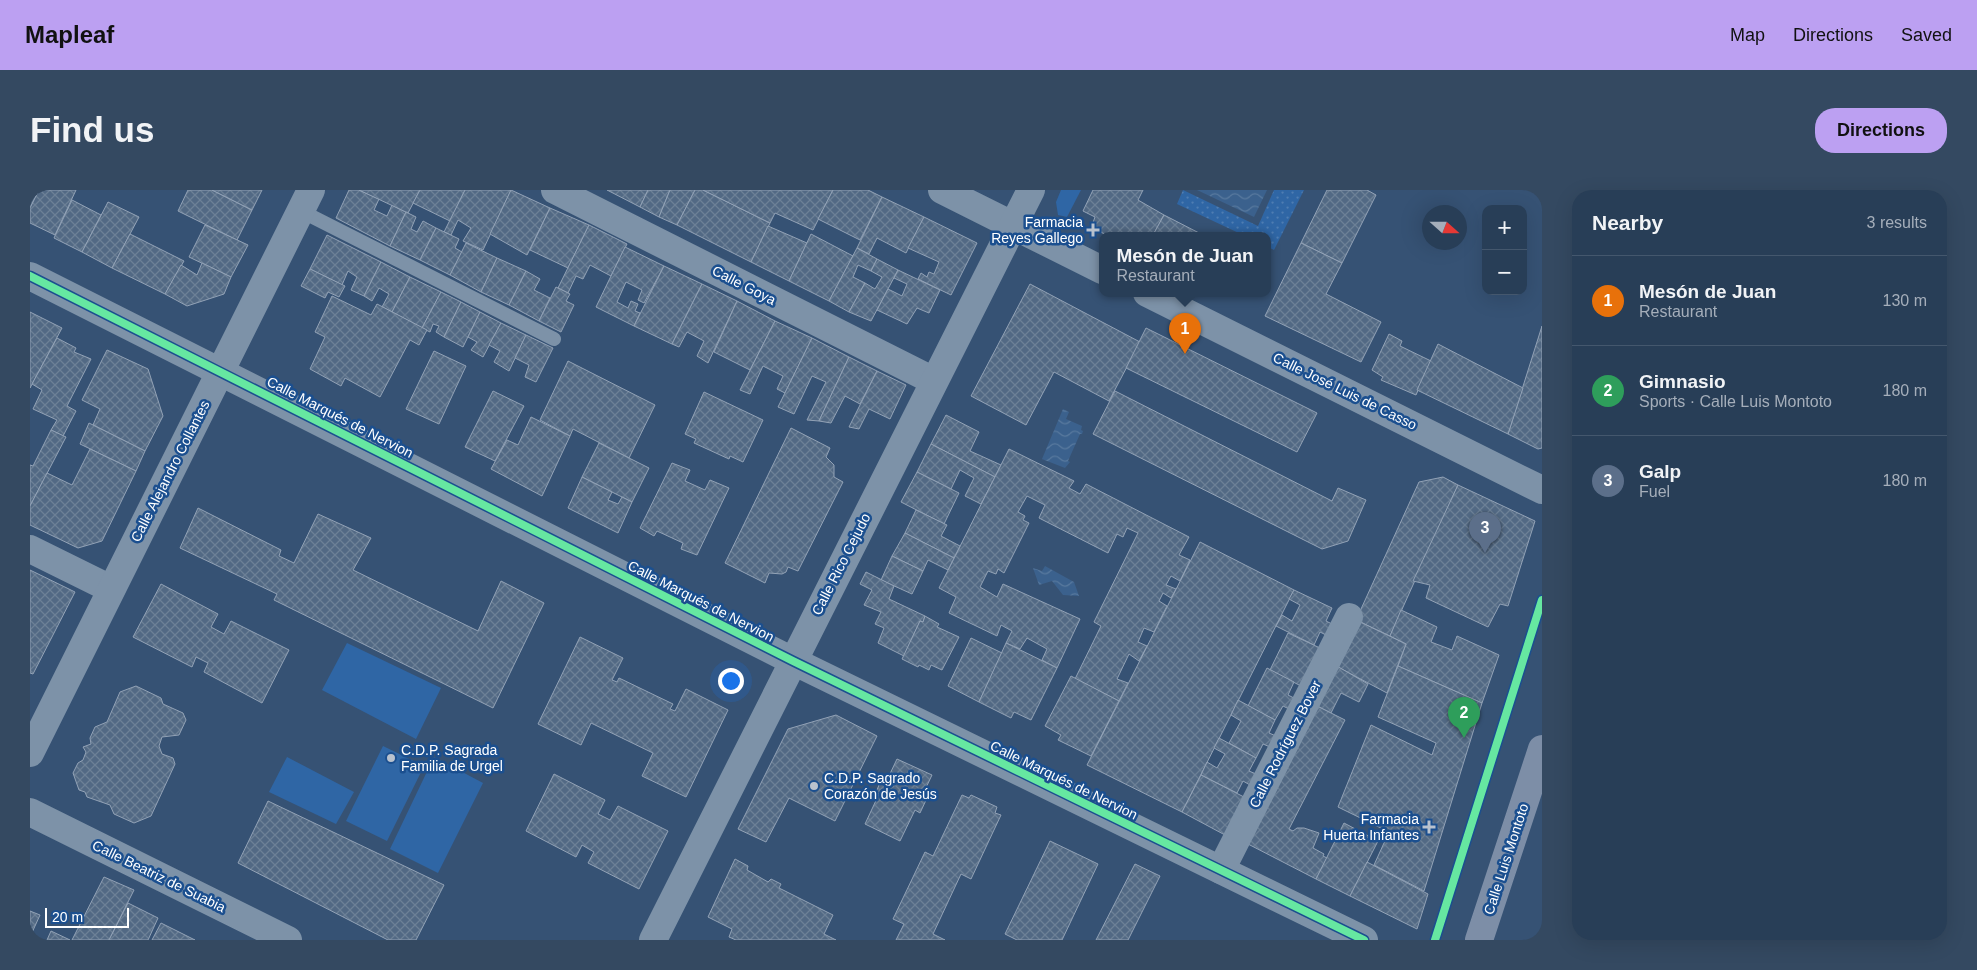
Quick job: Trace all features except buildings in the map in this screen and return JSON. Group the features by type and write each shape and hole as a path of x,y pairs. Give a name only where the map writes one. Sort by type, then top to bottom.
{"main road":[{"name":"Calle Luis Montoto","path":"1479,940 1542,749"}],"street":[{"name":"Calle Goya","path":"555,190 934,381"},
{"path":"942,190 1099,269"},
{"name":"Calle Rico Cejudo","path":"653,940 1031,190"},
{"name":"Calle Alejandro Collantes","path":"30,752 306,200"},
{"name":"Calle Marqués de Nervion","path":"30,276 792,661 1364,940"},
{"name":"Calle José Luis de Casso","path":"1155,297 1542,490"},
{"path":"30,549 112,589"},
{"name":"Calle Rodríguez Bover","path":"1221,870 1349,617"},
{"name":"Calle Beatriz de Suabia","path":"30,812 288,940"}],"lane":[{"path":"306,200 554,339"}],"shaded area":[{"path":"1061,190 1081,190 1067,217 1058,215 1056,202"},
{"path":"1183,190 1258,226 1274,190 1304,190 1274,250 1271,248 1271,232 1237,232 1177,204"},
{"path":"347,643 441,688 416,739 322,690"},
{"path":"383,746 424,766 387,841 346,821"},
{"path":"287,757 354,792 336,824 269,792"},
{"path":"434,757 483,783 438,873 390,849"}],"water":[{"path":"1197,190 1267,190 1254,217"},
{"path":"1063,409 1069,412 1066,419 1082,426 1081,430 1083,431 1068,461 1070,462 1065,468 1042,459"},
{"path":"1045,566 1074,582 1079,596 1063,595 1052,581 1039,585 1033,568 1042,571"}],"cycle path":[{"path":"30,276 793,661 1364,940"},
{"path":"1435,940 1542,600"}],"place":[{"name":"Farmacia Reyes Gallego","path":"1093,230"},
{"name":"Mesón de Juan","path":"1185,354"},
{"name":"Galp","path":"1485,553"},
{"name":"Gimnasio","path":"1464,738"},
{"name":"C.D.P. Sagrada Familia de Urgel","path":"391,758"},
{"name":"C.D.P. Sagrado Corazón de Jesús","path":"814,786"},
{"name":"Farmacia Huerta Infantes","path":"1429,827"}]}
